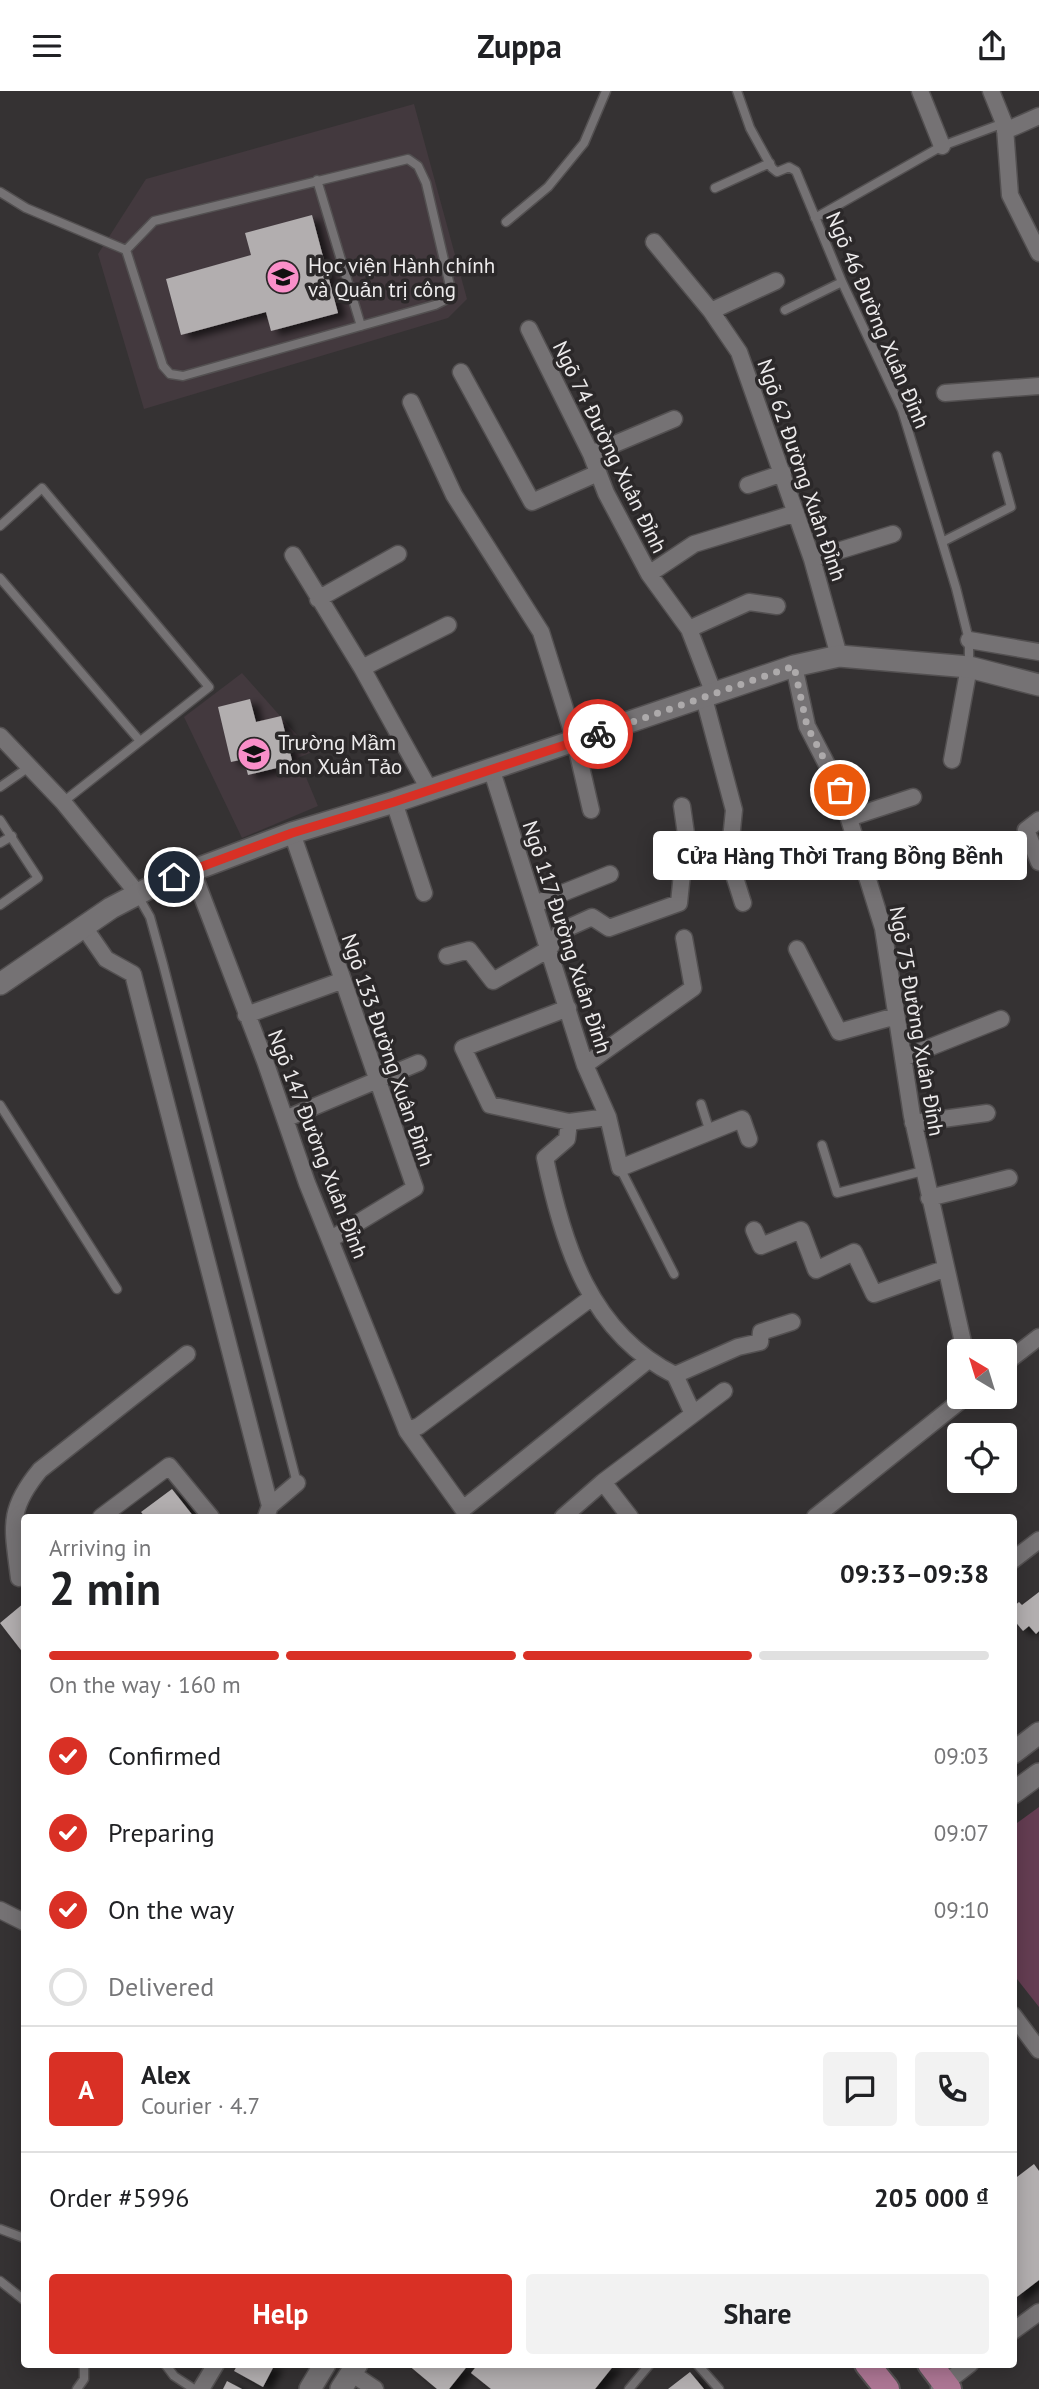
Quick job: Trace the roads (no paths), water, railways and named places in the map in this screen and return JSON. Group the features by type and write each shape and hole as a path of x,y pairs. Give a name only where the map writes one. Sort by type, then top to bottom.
{"main road":[{"path":"870,2368 887,2389"},
{"path":"932,2368 944,2387"}],"street":[{"path":"920,91 942,146"},
{"path":"991,91 1005,127 1010,195 1039,253"},
{"path":"1005,127 1039,116"},
{"name":"Ngõ 62 Đường Xuân Đỉnh","path":"654,241 711,311 739,352 812,559 839,656"},
{"path":"711,311 776,281"},
{"name":"Ngõ 74 Đường Xuân Đỉnh","path":"529,329 649,574 689,629 709,696 733,810 729,859 743,903"},
{"path":"461,372 532,502 598,473"},
{"path":"945,393 1039,386"},
{"path":"411,402 454,495 541,632 575,741 591,810"},
{"path":"591,454 674,419"},
{"path":"748,485 783,473"},
{"path":"649,574 694,544 796,513"},
{"path":"812,559 893,534"},
{"path":"293,555 362,668 429,789"},
{"path":"318,599 398,555"},
{"path":"689,629 749,602 777,605"},
{"path":"362,668 448,625"},
{"path":"969,641 1039,652"},
{"path":"0,984 138,894 192,870 292,833 394,802 794,666 839,656 968,667 1039,685"},
{"name":"Ngõ 75 Đường Xuân Đỉnh","path":"794,666 807,726 840,790 883,928 913,1123 962,1339"},
{"path":"951,760 968,667"},
{"path":"0,736 63,802 138,894"},
{"name":"Ngõ 117 Đường Xuân Đỉnh","path":"491,768 585,1065 608,1117 620,1168"},
{"path":"849,818 913,797"},
{"path":"394,802 424,893"},
{"path":"447,956 469,950 493,981 549,949 561,931 592,918 609,928 679,904 686,834 682,806"},
{"path":"1039,820 1026,830 1039,862"},
{"name":"Ngõ 133 Đường Xuân Đỉnh","path":"292,833 341,981 415,1188 331,1239"},
{"path":"768,854 796,845 828,853 856,842"},
{"path":"866,873 937,853"},
{"name":"Ngõ 147 Đường Xuân Đỉnh","path":"192,870 285,1119 407,1431 463,1509 647,1361"},
{"path":"535,904 610,874"},
{"path":"84,927 106,959 133,974 268,1511 297,1483"},
{"path":"585,1065 693,988 684,938"},
{"path":"797,949 839,1032 897,1016"},
{"path":"246,1015 341,981"},
{"path":"568,1008 463,1048 490,1105 569,1122 608,1117"},
{"path":"903,1058 1001,1019"},
{"path":"285,1119 377,1083 418,1063"},
{"path":"913,1123 987,1112"},
{"path":"620,1168 742,1119 749,1139"},
{"path":"569,1122 567,1139 545,1158 557,1214 571,1257 590,1298 647,1361 675,1375 693,1414"},
{"path":"929,1198 1009,1178"},
{"path":"754,1230 761,1245 801,1230 816,1269 854,1252 874,1294 944,1269"},
{"path":"407,1431 419,1426 590,1298"},
{"path":"675,1375 738,1347 760,1342 761,1332 792,1322"},
{"path":"1017,1354 1039,1337"},
{"path":"21,1576 19,1578 12,1521 23,1491 40,1470 187,1354"},
{"path":"566,1514 603,1482 724,1391"},
{"path":"819,1514 950,1409"},
{"path":"105,1514 169,1466 209,1514"},
{"path":"603,1482 628,1514"},
{"path":"1017,1557 1039,1539"},
{"path":"1017,1750 1039,1733"},
{"path":"1017,1790 1039,1774"},
{"path":"0,1910 21,1920"},
{"path":"1017,2020 1039,2050"},
{"path":"1017,2328 1039,2312"},
{"path":"201,2389 214,2368"},
{"path":"310,2389 323,2368"},
{"path":"944,2387 966,2368"},
{"path":"350,2375 374,2389"}],"lane":[{"path":"506,222 548,187 584,143 606,91"},
{"path":"715,188 770,163 750,128 737,91"},
{"path":"815,218 942,146 1005,127"},
{"path":"0,192 26,208 126,250 163,366 170,374 183,376 447,299 451,283 426,183 418,166 408,159 154,221 126,250"},
{"name":"Ngõ 46 Đường Xuân Đỉnh","path":"770,163 777,171 789,167 796,171 842,282 902,410 969,641 968,667"},
{"path":"317,180 361,326"},
{"path":"785,310 842,282"},
{"path":"942,542 1012,507 997,456"},
{"path":"0,526 41,488 209,687 63,802"},
{"path":"0,578 140,741"},
{"path":"0,787 29,767"},
{"path":"0,820 38,878 0,905"},
{"path":"0,843 12,835"},
{"path":"138,894 150,917 163,964 297,1483"},
{"path":"701,1104 710,1132"},
{"path":"0,1105 117,1289"},
{"path":"822,1145 837,1193 923,1171"},
{"path":"620,1168 674,1274"},
{"path":"0,2229 21,2237"},
{"path":"0,2281 21,2297"},
{"path":"77,2389 84,2379 84,2368"},
{"path":"168,2368 174,2376 194,2389"},
{"path":"629,2389 647,2368"},
{"path":"701,2368 719,2389"}],"place":[{"name":"Học viện Hành chính và Quản trị công","path":"283,277"},
{"name":"Trường Mầm non Xuân Tảo","path":"254,754"},
{"name":"Cửa Hàng Thời Trang Bồng Bềnh","path":"840,790"}]}
